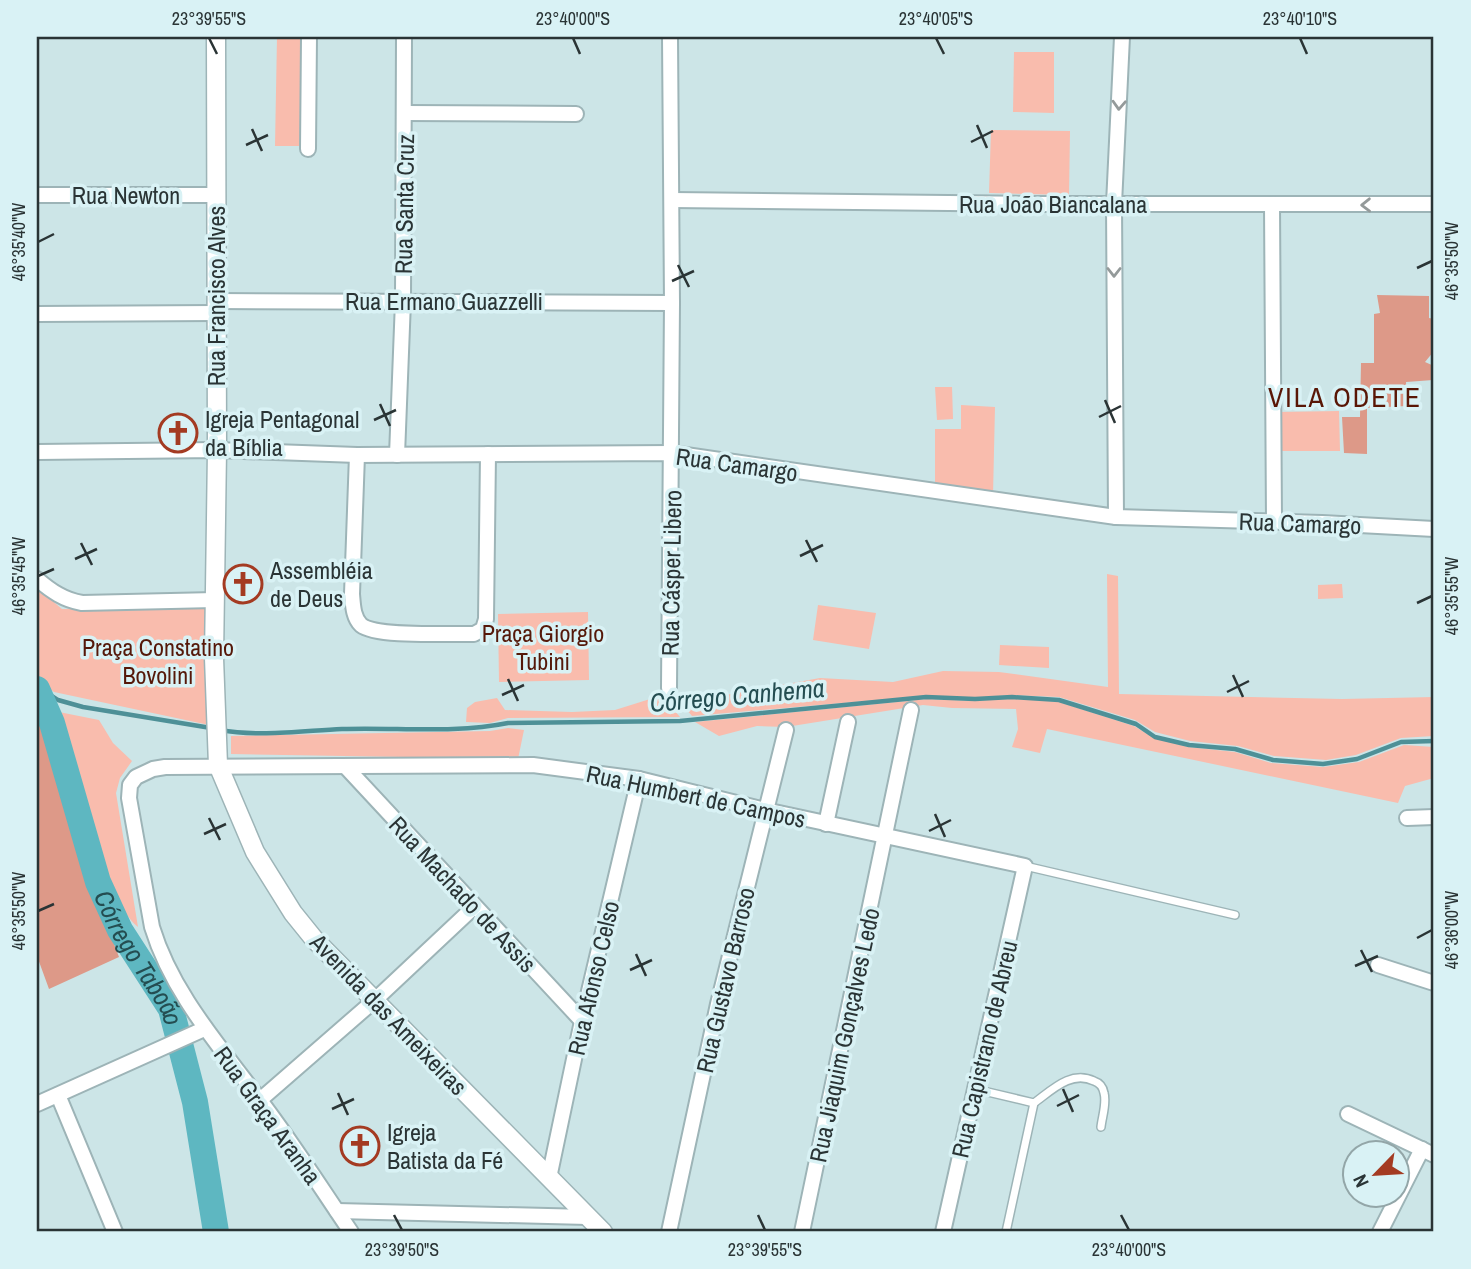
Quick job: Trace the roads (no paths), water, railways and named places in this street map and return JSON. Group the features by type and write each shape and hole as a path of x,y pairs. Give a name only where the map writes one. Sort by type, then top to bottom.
{"street":[{"name":"Rua Francisco Alves","path":"216,37 217,450 214,658 218,765"},
{"path":"308,149 309,37"},
{"name":"Rua Santa Cruz","path":"397,454 403,301 404,37"},
{"name":"Rua Cásper Libero","path":"670,37 673,303 670,688"},
{"path":"1116,517 1114,204 1122,37"},
{"path":"405,113 576,114"},
{"name":"Rua Newton","path":"37,195 216,195"},
{"name":"Rua João Biancalana","path":"671,200 1434,204"},
{"path":"1272,205 1274,522"},
{"name":"Rua Ermano Guazzelli","path":"37,314 403,301 673,303"},
{"name":"Rua Camargo","path":"37,452 217,450 357,455 671,453 1116,517 1434,530"},
{"path":"357,455 352,594 353,610 358,621 363,626 380,632 474,634 483,629 486,619 488,454"},
{"path":"37,579 53,592 82,603 215,600"},
{"name":"Rua Jiaquim Gonçalves Ledo","path":"803,1232 911,710"},
{"path":"826,824 848,722"},
{"name":"Rua Gustavo Barroso","path":"669,1232 716,1014 786,730"},
{"name":"Rua Humbert de Campos","path":"129,797 130,785 136,777 153,769 218,765 533,765 639,779 826,824 1026,866"},
{"name":"Avenida das Ameixeiras","path":"218,765 255,852 278,892 314,939 603,1232"},
{"name":"Rua Machado de Assis","path":"345,766 582,1021"},
{"name":"Rua Afonso Celso","path":"549,1178 582,1021 639,779"},
{"name":"Rua Graça Aranha","path":"129,797 158,947 202,1030 260,1100 351,1232"},
{"path":"1407,818 1434,817"},
{"name":"Rua Capistrano de Abreu","path":"943,1232 1026,866"},
{"path":"260,1100 376,999 474,907"},
{"path":"1378,965 1422,981 1434,982"},
{"path":"37,1104 202,1030"},
{"path":"58,1095 115,1232"},
{"path":"1348,1114 1428,1152 1380,1232"},
{"path":"337,1211 588,1217"}],"lane":[{"path":"1026,866 1235,915"},
{"path":"1006,1232 1034,1103 1072,1078 1082,1076 1098,1082 1103,1088 1105,1096 1101,1127"},
{"path":"975,1089 1034,1103"}],"waterway":[{"name":"Córrego Canhema","path":"37,686 58,700 83,707 211,728"},
{"name":"Córrego Taboão","path":"37,689 52,723 98,882 120,930 171,1009 195,1102 216,1232"},
{"name":"Córrego Canhema","path":"220,730 265,733 342,729 446,729 508,723 680,721 926,697 1012,697 1059,700 1136,724 1155,737 1189,745 1235,749 1273,760 1323,764 1357,759 1401,742 1434,741"}],"place":[{"name":"Igreja Pentagonal da Bíblia","path":"178,433"},
{"name":"Assembléia de Deus","path":"243,584"},
{"name":"Igreja Batista da Fé","path":"360,1146"}],"district":[{"name":"VILA ODETE","path":"1345,397"}],"park label":[{"name":"Praça Giorgio Tubini","path":"543,647"},
{"name":"Praça Constatino Bovolini","path":"158,661"}]}
